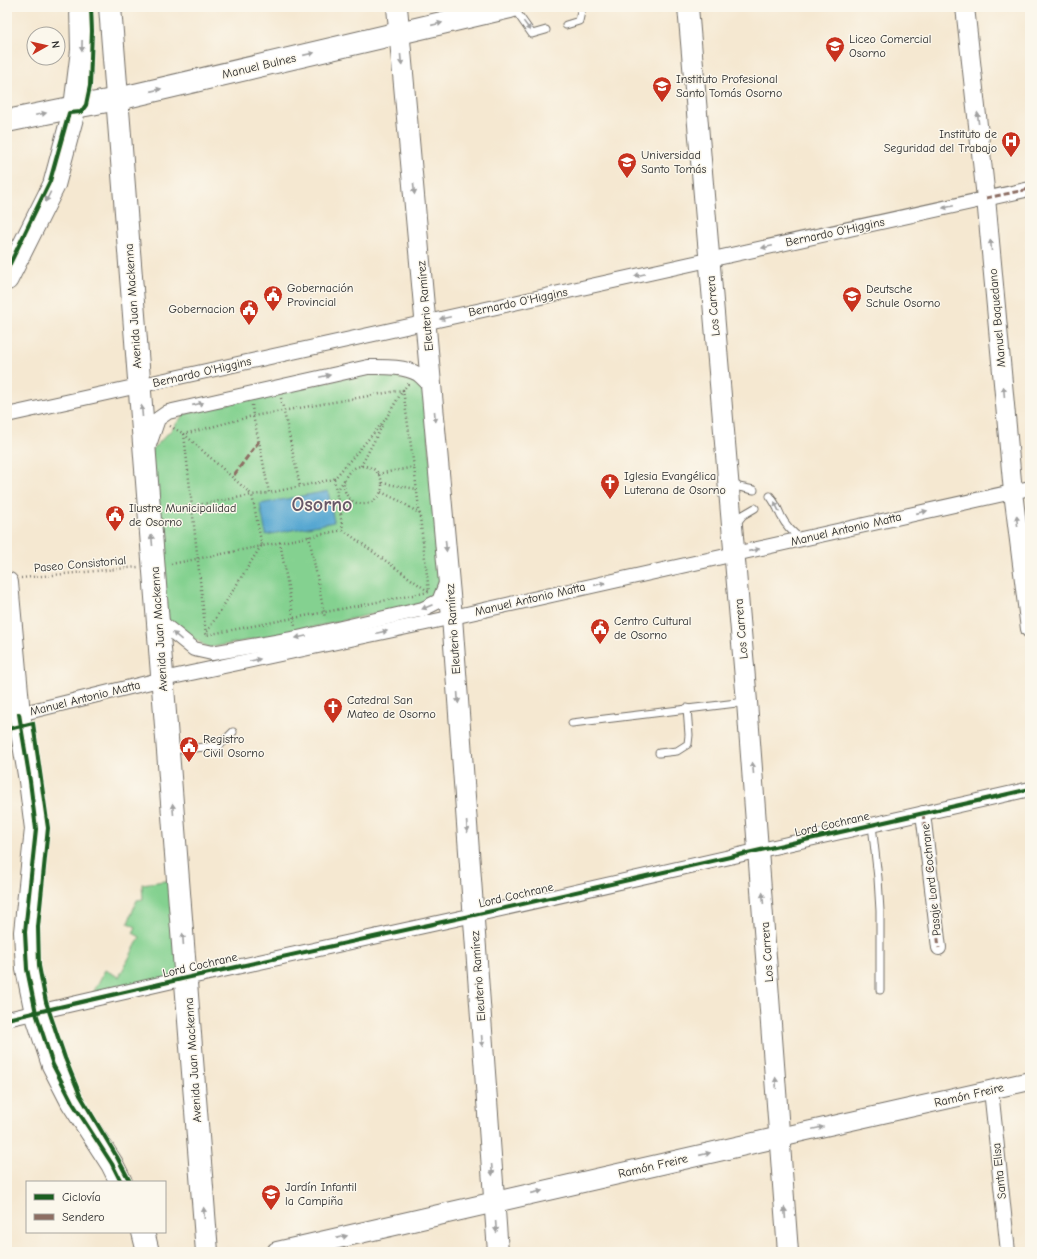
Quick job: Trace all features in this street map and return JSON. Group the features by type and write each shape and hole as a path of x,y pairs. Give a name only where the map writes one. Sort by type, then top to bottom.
{"main road":[{"path":"7,279 54,186 75,106 82,50 81,7"},
{"name":"Avenida Juan Mackenna","path":"110,7 145,454 162,565 158,620 207,1252"},
{"name":"Eleuterio Ramírez","path":"397,7 449,577 498,1252"},
{"name":"Manuel Bulnes","path":"7,121 75,106 118,99 511,7"},
{"name":"Los Carrera","path":"688,7 759,850 788,1252"},
{"path":"11,581 13,715 30,781 36,829 25,932 27,969 36,1013 56,1072 72,1102 112,1164 120,1181"},
{"name":"Ramón Freire","path":"277,1252 780,1137"},
{"path":"143,1233 148,1252"}],"street":[{"name":"Manuel Baquedano","path":"965,7 1021,490 1030,629"},
{"name":"Bernardo O'Higgins","path":"7,415 1030,189"},
{"path":"145,454 158,419 168,412 250,392 368,367 406,370 418,374 432,387"},
{"name":"Manuel Antonio Matta","path":"13,715 163,679 452,617 1021,490"},
{"path":"158,620 194,649 212,653 298,638 423,609 449,577"},
{"name":"Lord Cochrane","path":"7,1019 1030,789"},
{"name":"Pasaje Lord Cochrane","path":"923,813 938,948"},
{"name":"Ramón Freire","path":"780,1137 1030,1081"},
{"name":"Santa Elisa","path":"991,1090 1008,1252"}],"lane":[{"path":"511,7 532,34 546,30"},
{"path":"566,25 580,21 582,7"},
{"path":"729,480 739,487 754,490"},
{"path":"770,496 790,530 801,539"},
{"path":"733,528 743,515 755,508"},
{"path":"572,723 747,702"},
{"path":"659,753 677,751 688,744 689,735 687,708"},
{"path":"168,750 219,746 233,732"},
{"path":"872,825 880,911 880,990"}],"path":[{"path":"279,386 300,486"},
{"path":"184,434 252,416 403,390"},
{"path":"361,466 385,420 403,390"},
{"path":"403,390 420,514 434,597"},
{"path":"250,392 252,416 259,441 269,492"},
{"path":"162,508 192,506 334,479 385,420"},
{"path":"173,428 184,434 252,495 262,546 206,635 194,649"},
{"path":"184,434 206,635"},
{"path":"337,491 346,477 355,468 361,466 374,469 378,474 382,483 381,492 378,497 368,503 356,503 347,495 344,483 346,477"},
{"path":"378,474 414,467"},
{"path":"334,479 343,530 434,597"},
{"path":"382,483 417,489"},
{"path":"381,492 400,501 420,514"},
{"path":"341,514 351,500"},
{"path":"309,536 328,631"},
{"path":"280,542 298,638"},
{"path":"206,635 324,612 434,597"}],"green space":[{"path":"379,370 418,383 425,390 441,591 424,603 209,648 166,621 151,451 184,414"},
{"path":"180,879 186,978 90,999 105,970 119,977 140,937 133,933 136,927 128,923 137,900 143,899 142,884"}],"water":[{"path":"328,491 334,522 266,535 260,504"}],"marked path":[{"path":"986,198 1030,189"},
{"path":"234,475 259,441"},
{"path":"923,813 939,948"}],"cycle path":[{"path":"7,270 50,181 69,113 81,112 86,105 90,86 92,31 91,7"},
{"path":"7,711 9,729 33,723 48,828 38,927 39,966 46,1002 65,1058 80,1095 129,1181"},
{"path":"19,714 36,829 25,932 27,969 36,1013 53,1065 72,1102 112,1164 120,1181"},
{"path":"7,1019 1030,789"}],"place":[{"name":"Liceo Comercial Osorno","path":"835,63"},
{"name":"Instituto Profesional Santo Tomás Osorno","path":"662,103"},
{"name":"Instituto de Seguridad del Trabajo","path":"1011,158"},
{"name":"Universidad Santo Tomás","path":"627,179"},
{"name":"Gobernación Provincial","path":"273,312"},
{"name":"Deutsche Schule Osorno","path":"852,313"},
{"name":"Gobernacion","path":"249,326"},
{"name":"Iglesia Evangélica Luterana de Osorno","path":"610,500"},
{"name":"Ilustre Municipalidad de Osorno","path":"115,532"},
{"name":"Centro Cultural de Osorno","path":"600,645"},
{"name":"Catedral San Mateo de Osorno","path":"333,724"},
{"name":"Registro Civil Osorno","path":"189,763"},
{"name":"Jardín Infantil la Campiña","path":"271,1211"}],"district":[{"name":"Osorno","path":"322,504"}]}
